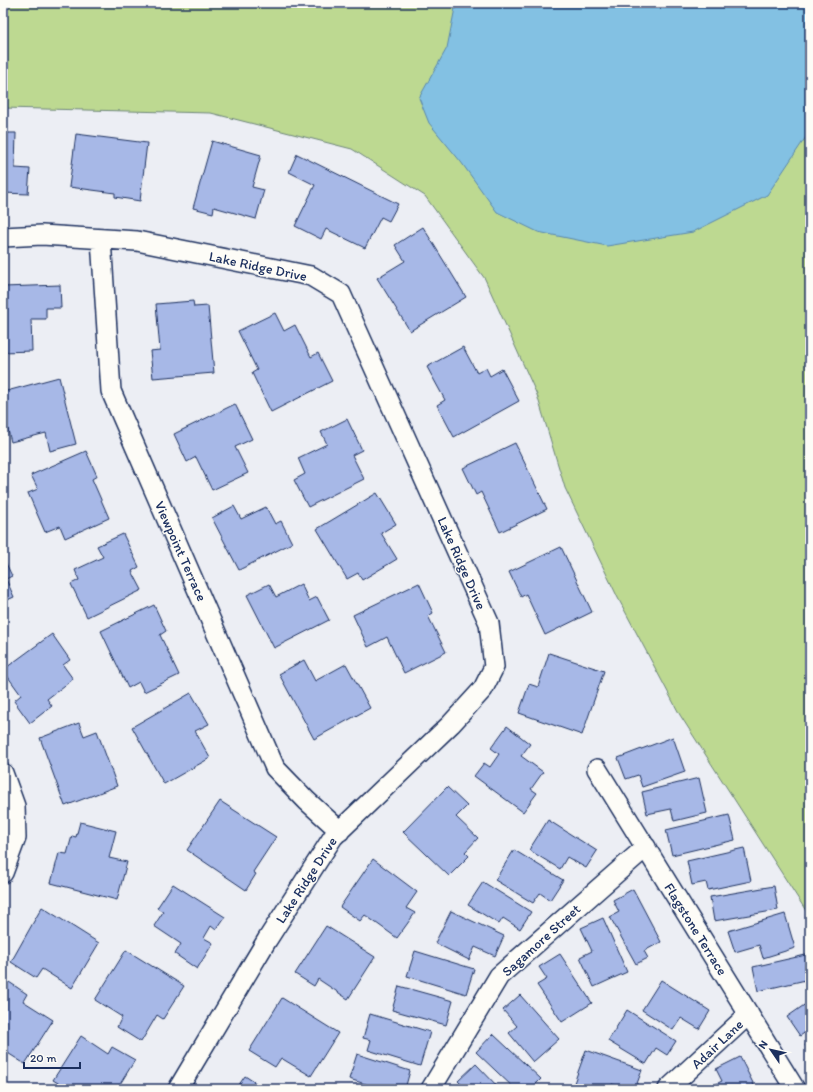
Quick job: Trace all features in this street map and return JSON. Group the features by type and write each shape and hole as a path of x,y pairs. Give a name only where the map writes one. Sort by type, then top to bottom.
{"street":[{"name":"Lake Ridge Drive","path":"3,237 42,236 137,241 311,276 341,294 489,623 494,667 483,689 451,724 333,837 267,940 178,1089"},
{"name":"Viewpoint Terrace","path":"101,239 111,391 275,768 307,801 340,831"},
{"name":"Flagstone Terrace","path":"597,769 795,1089"},
{"path":"3,773 15,806 16,838 3,873"},
{"name":"Sagamore Street","path":"431,1089 499,976 646,847"},
{"name":"Adair Lane","path":"668,1089 749,1014"}],"green space":[{"path":"3,3 810,3 810,917 680,715 618,598 565,488 537,395 485,279 425,196 352,149 211,113 3,108"}],"water":[{"path":"456,3 810,3 810,131 767,195 693,232 607,246 538,232 497,212 461,162 429,123 419,98 447,48"}],"building":[{"path":"3,133 16,133 15,168 30,169 28,194 3,193"},
{"path":"76,134 147,143 140,201 115,197 115,193 69,187"},
{"path":"212,141 261,155 252,187 264,190 256,219 214,207 213,213 193,208"},
{"path":"297,154 398,204 389,221 381,217 365,248 326,229 321,239 295,226 315,185 289,172"},
{"path":"423,227 466,297 410,331 377,278 405,261 395,245"},
{"path":"60,285 61,308 46,308 46,319 31,319 32,351 3,352 3,287"},
{"path":"193,301 194,307 208,306 214,373 153,378 150,351 160,350 156,304"},
{"path":"275,313 284,331 295,325 311,357 318,353 332,381 271,412 252,373 257,370 238,331"},
{"path":"463,347 477,373 486,368 490,376 502,369 519,401 454,437 437,405 445,400 427,367"},
{"path":"59,377 76,444 50,451 46,433 11,442 3,411 3,392"},
{"path":"235,404 252,439 235,447 248,473 212,490 196,457 187,462 174,434"},
{"path":"347,419 362,450 352,455 364,479 308,507 294,480 305,474 298,458 327,444 321,432"},
{"path":"515,443 547,509 500,532 481,492 476,495 463,468"},
{"path":"86,451 97,476 92,479 109,518 65,538 60,526 45,532 28,493 38,489 31,475"},
{"path":"377,493 396,524 381,533 397,559 362,580 358,573 347,579 317,529"},
{"path":"234,506 241,519 266,507 275,524 281,521 292,543 239,570 212,518"},
{"path":"123,534 139,567 132,571 142,590 87,617 71,584 79,580 75,570 103,557 97,546"},
{"path":"561,547 592,612 545,635 526,594 521,597 509,572"},
{"path":"3,557 12,576 6,579 14,597 3,602"},
{"path":"419,583 433,613 428,616 446,652 404,673 387,637 368,647 353,615"},
{"path":"269,584 276,597 301,584 309,601 317,597 329,620 274,648 247,595"},
{"path":"154,605 166,631 160,635 179,675 144,692 139,682 128,688 101,631"},
{"path":"52,634 70,660 63,665 73,679 47,699 52,706 30,723 14,701 21,695 3,670"},
{"path":"549,653 604,671 582,735 519,713 529,684 538,687"},
{"path":"304,660 315,681 346,664 370,708 314,739 279,674"},
{"path":"191,693 209,724 195,731 210,758 164,784 132,727"},
{"path":"79,723 84,736 97,731 117,786 65,806 40,738"},
{"path":"507,726 530,744 521,756 543,772 531,789 537,793 523,812 474,776 484,763 490,767 499,754 491,748"},
{"path":"673,737 685,772 642,787 638,775 626,779 618,758"},
{"path":"699,778 707,813 674,821 671,809 647,814 642,792"},
{"path":"447,787 467,806 456,817 478,838 465,852 469,856 449,876 403,832"},
{"path":"220,801 276,837 253,872 256,874 246,890 187,850"},
{"path":"729,815 735,840 672,855 666,830"},
{"path":"548,820 597,851 586,868 567,857 560,869 529,850"},
{"path":"80,822 116,831 109,858 127,862 117,900 51,883 59,853 67,854 72,836 76,837"},
{"path":"744,848 751,881 708,890 706,882 692,885 687,861"},
{"path":"514,850 563,880 550,900 540,893 533,903 495,880"},
{"path":"373,859 417,892 406,908 415,913 397,938 365,915 360,921 340,907"},
{"path":"483,882 531,912 520,929 503,918 499,924 468,905"},
{"path":"173,884 225,917 216,930 211,926 204,938 213,943 197,969 175,954 181,944 154,926 163,912 157,908"},
{"path":"774,886 778,910 714,921 710,897"},
{"path":"633,889 661,942 644,951 648,958 636,964 610,917 619,912 613,900"},
{"path":"42,907 99,943 72,988 42,969 36,978 11,962"},
{"path":"451,911 504,936 495,956 475,947 469,960 435,943"},
{"path":"785,914 795,948 763,958 759,945 735,952 728,931"},
{"path":"603,918 627,972 594,987 580,957 592,951 581,928"},
{"path":"326,926 375,957 348,999 318,979 314,986 295,974"},
{"path":"126,950 184,986 163,1019 157,1015 141,1042 117,1027 122,1017 95,1000"},
{"path":"415,951 474,969 466,994 407,976"},
{"path":"560,954 592,1003 562,1022 537,985 547,979 539,967"},
{"path":"810,954 810,979 758,991 753,967"},
{"path":"3,978 27,994 23,1001 53,1020 25,1064 3,1050"},
{"path":"661,980 710,1011 699,1029 681,1018 673,1030 642,1010"},
{"path":"399,986 453,1001 446,1025 392,1010"},
{"path":"520,995 559,1039 533,1062 509,1033 517,1026 503,1010"},
{"path":"282,998 338,1033 311,1076 281,1058 275,1067 249,1051"},
{"path":"810,1001 810,1029 800,1036 787,1017"},
{"path":"627,1010 676,1041 667,1055 656,1048 646,1064 608,1041"},
{"path":"370,1014 430,1032 420,1066 368,1050 371,1040 363,1038"},
{"path":"493,1034 541,1079 531,1089 515,1089 476,1052"},
{"path":"81,1036 108,1054 112,1047 135,1060 117,1089 68,1089 53,1080"},
{"path":"810,1042 810,1053 805,1045"},
{"path":"586,1050 642,1070 635,1089 625,1089 612,1084 610,1089 589,1089 574,1083"},
{"path":"357,1054 410,1071 405,1089 382,1089 349,1079"},
{"path":"740,1057 756,1089 716,1089 714,1085 722,1081 716,1069"},
{"path":"476,1064 500,1089 466,1089 458,1081"},
{"path":"245,1076 265,1089 236,1089"},
{"path":"333,1086 346,1089 332,1089"}]}
